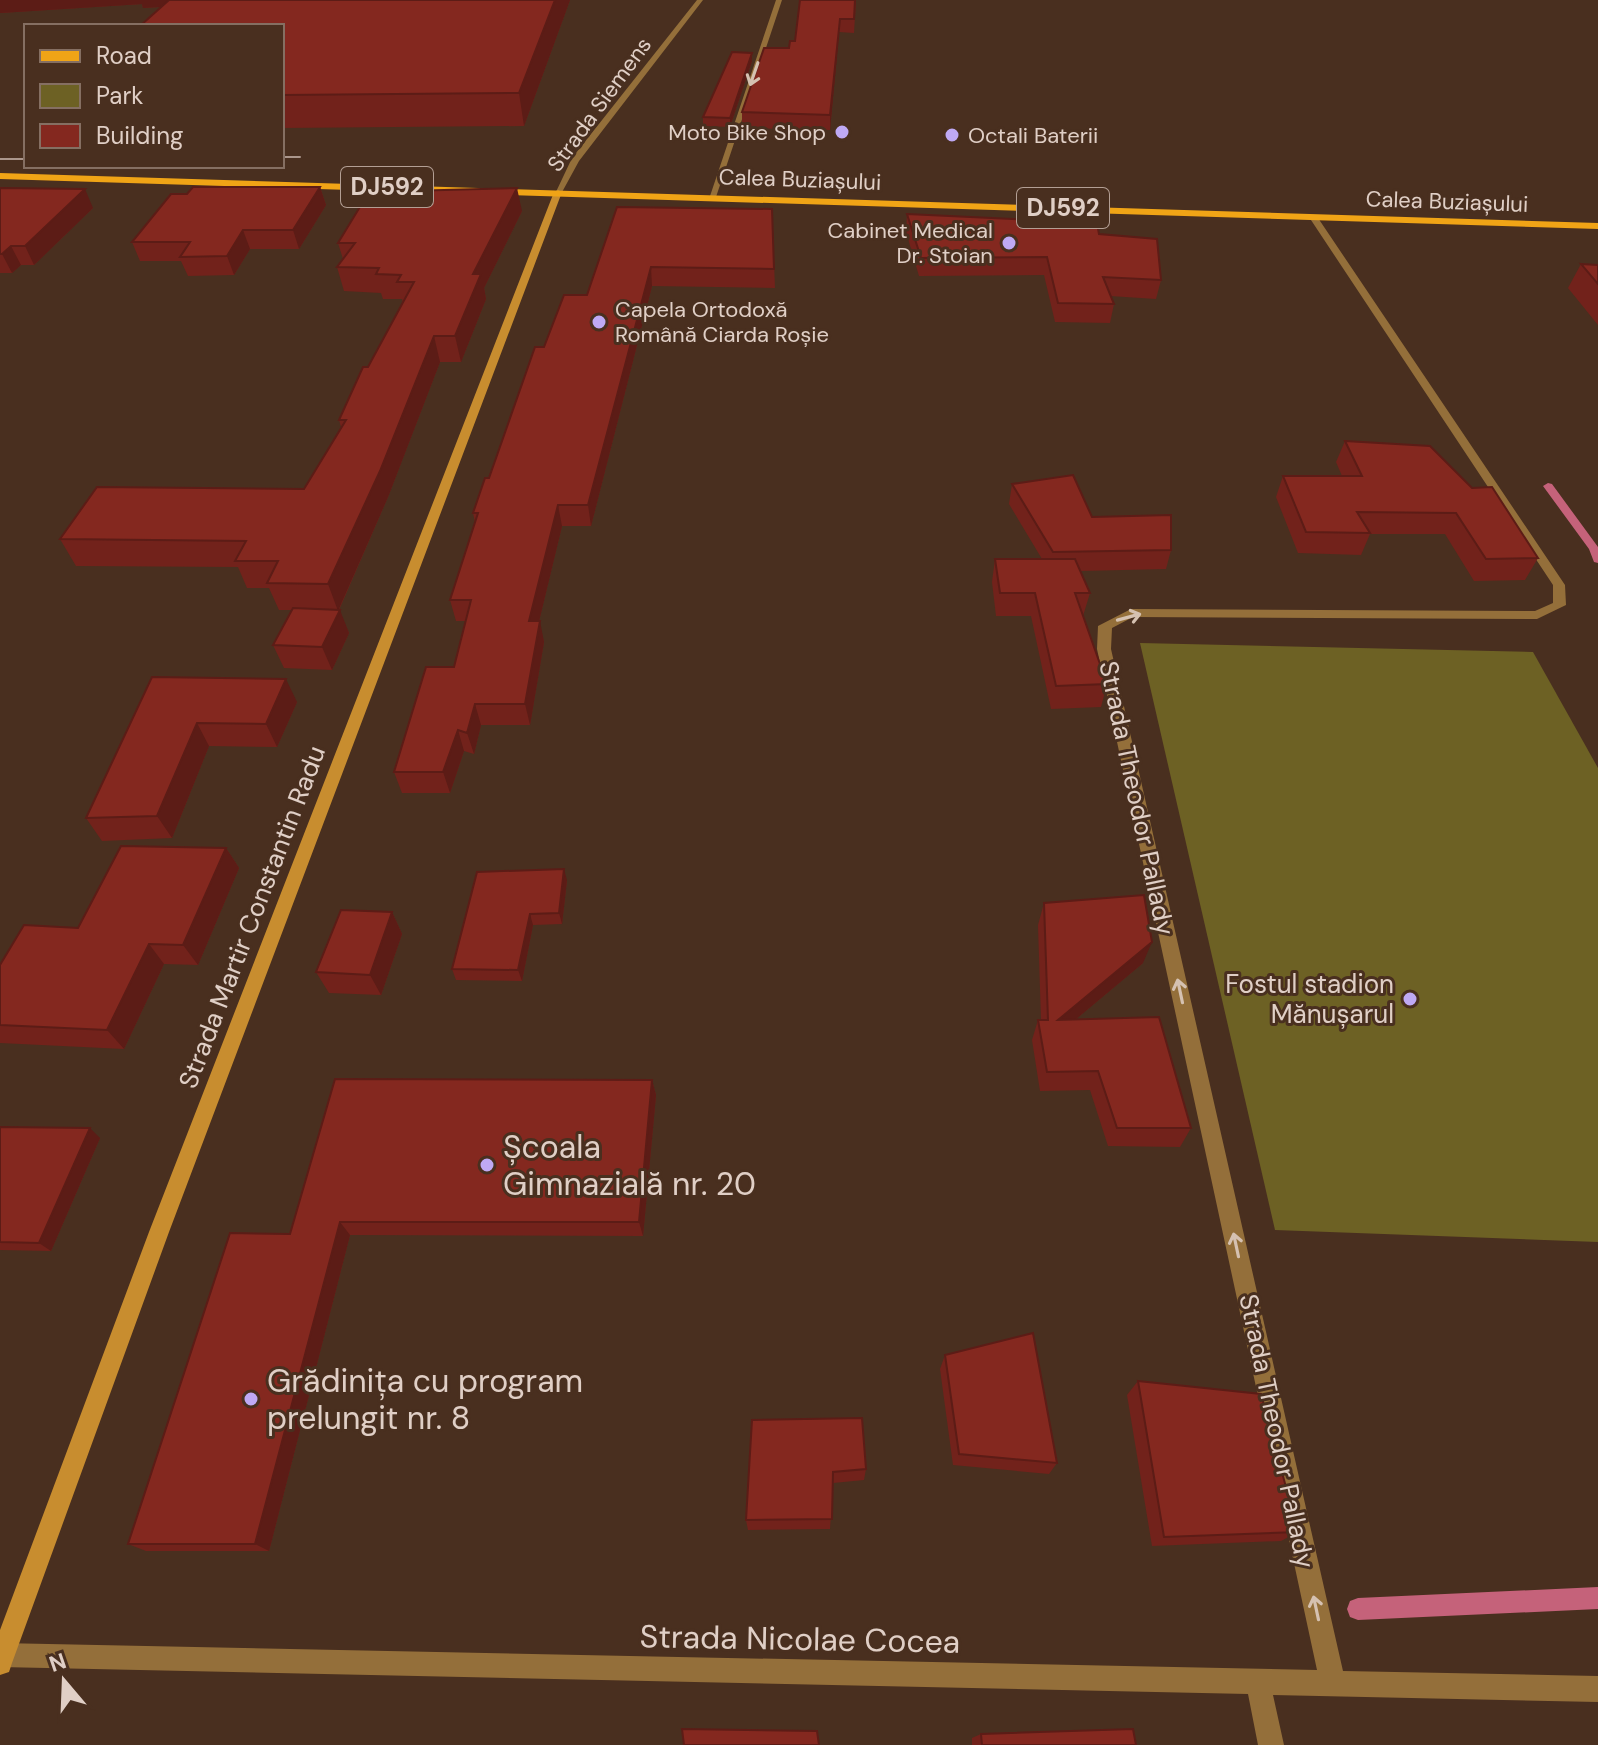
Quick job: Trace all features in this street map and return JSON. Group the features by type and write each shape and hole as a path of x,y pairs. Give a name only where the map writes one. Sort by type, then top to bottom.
{"main road":[{"name":"Calea Buziașului","path":"0,176 1598,226"}],"street":[{"name":"Strada Siemens","path":"558,192 575,160 700,0"},
{"path":"712,197 779,0"},
{"name":"Strada Martir Constantin Radu","path":"1,1657 159,1232 558,192"},
{"name":"Strada Theodor Pallady","path":"1313,217 1559,585 1560,605 1537,615 1131,613 1105,626 1104,649 1333,1684"},
{"name":"Strada Nicolae Cocea","path":"1,1657 1598,1689"},
{"path":"1258,1682 1271,1745"}],"green space":[{"name":"Fostul stadion Mănușarul","path":"1140,643 1533,652 1598,768 1598,1242 1275,1230"}],"building":[{"path":"169,0 555,0 519,93 284,95 284,24 142,24"},
{"path":"800,0 855,0 854,19 840,19 830,115 742,112 764,48 789,48 790,41 795,41"},
{"path":"732,52 752,53 730,118 703,117"},
{"path":"193,187 320,187 293,230 243,230 227,256 180,257 190,242 132,242 171,194 187,194"},
{"path":"0,188 85,189 25,246 11,246 0,254"},
{"path":"517,188 473,274 481,274 455,336 434,336 380,471 328,584 267,583 278,561 235,561 246,541 60,539 97,487 304,489 346,420 339,420 363,367 368,367 414,282 397,282 401,275 376,274 379,268 337,267 355,243 338,243 369,192"},
{"path":"617,207 772,209 774,269 651,267 588,505 558,505 529,621 540,621 525,704 475,704 467,733 458,730 443,772 394,772 426,667 454,667 471,600 450,600 478,513 473,513 485,478 489,478 535,347 544,347 564,295 587,295"},
{"path":"907,214 1097,223 1099,234 1157,239 1161,280 1103,277 1114,304 1058,303 1047,257 921,258"},
{"path":"1581,264 1598,265 1598,284"},
{"path":"1345,441 1430,446 1472,488 1492,487 1538,558 1486,559 1456,513 1357,512 1370,533 1306,532 1283,476 1362,476"},
{"path":"1073,475 1092,517 1171,515 1171,550 1053,552 1012,484"},
{"path":"995,559 1075,559 1090,593 1075,593 1107,684 1056,686 1035,593 1000,593"},
{"path":"293,608 340,610 322,647 273,645"},
{"path":"152,677 286,679 266,724 197,723 157,816 86,818"},
{"path":"121,846 226,848 183,945 149,944 107,1030 0,1025 0,965 24,925 78,928"},
{"path":"564,869 559,913 530,914 518,970 452,969 477,872"},
{"path":"1144,895 1152,942 1058,1020 1159,1017 1191,1128 1117,1128 1098,1071 1047,1072 1038,1020 1048,1020 1044,903"},
{"path":"341,910 392,912 370,975 316,972"},
{"path":"335,1079 652,1080 639,1222 340,1222 255,1544 128,1544 230,1233 290,1234"},
{"path":"0,1127 90,1128 39,1243 0,1242"},
{"path":"1033,1333 1057,1463 959,1454 945,1355"},
{"path":"1138,1381 1261,1394 1298,1532 1164,1537"},
{"path":"862,1418 866,1469 833,1472 832,1519 746,1520 752,1420"},
{"path":"682,1729 817,1731 819,1745 684,1745"},
{"path":"1133,1729 1136,1745 982,1745 981,1734"}],"waterway":[{"path":"1548,486 1594,549 1598,560"},
{"path":"1358,1609 1598,1598"}],"tram line":[{"path":"284,157 300,157"},
{"path":"0,159 24,159"}],"place":[{"name":"Moto Bike Shop","path":"842,132"},
{"name":"Octali Baterii","path":"952,135"},
{"name":"Cabinet Medical Dr. Stoian","path":"1009,243"},
{"name":"Capela Ortodoxă Română Ciarda Roșie","path":"599,322"},
{"name":"Fostul stadion Mănușarul","path":"1410,999"},
{"name":"Școala Gimnazială nr. 20","path":"487,1165"},
{"name":"Grădinița cu program prelungit nr. 8","path":"251,1399"}]}
